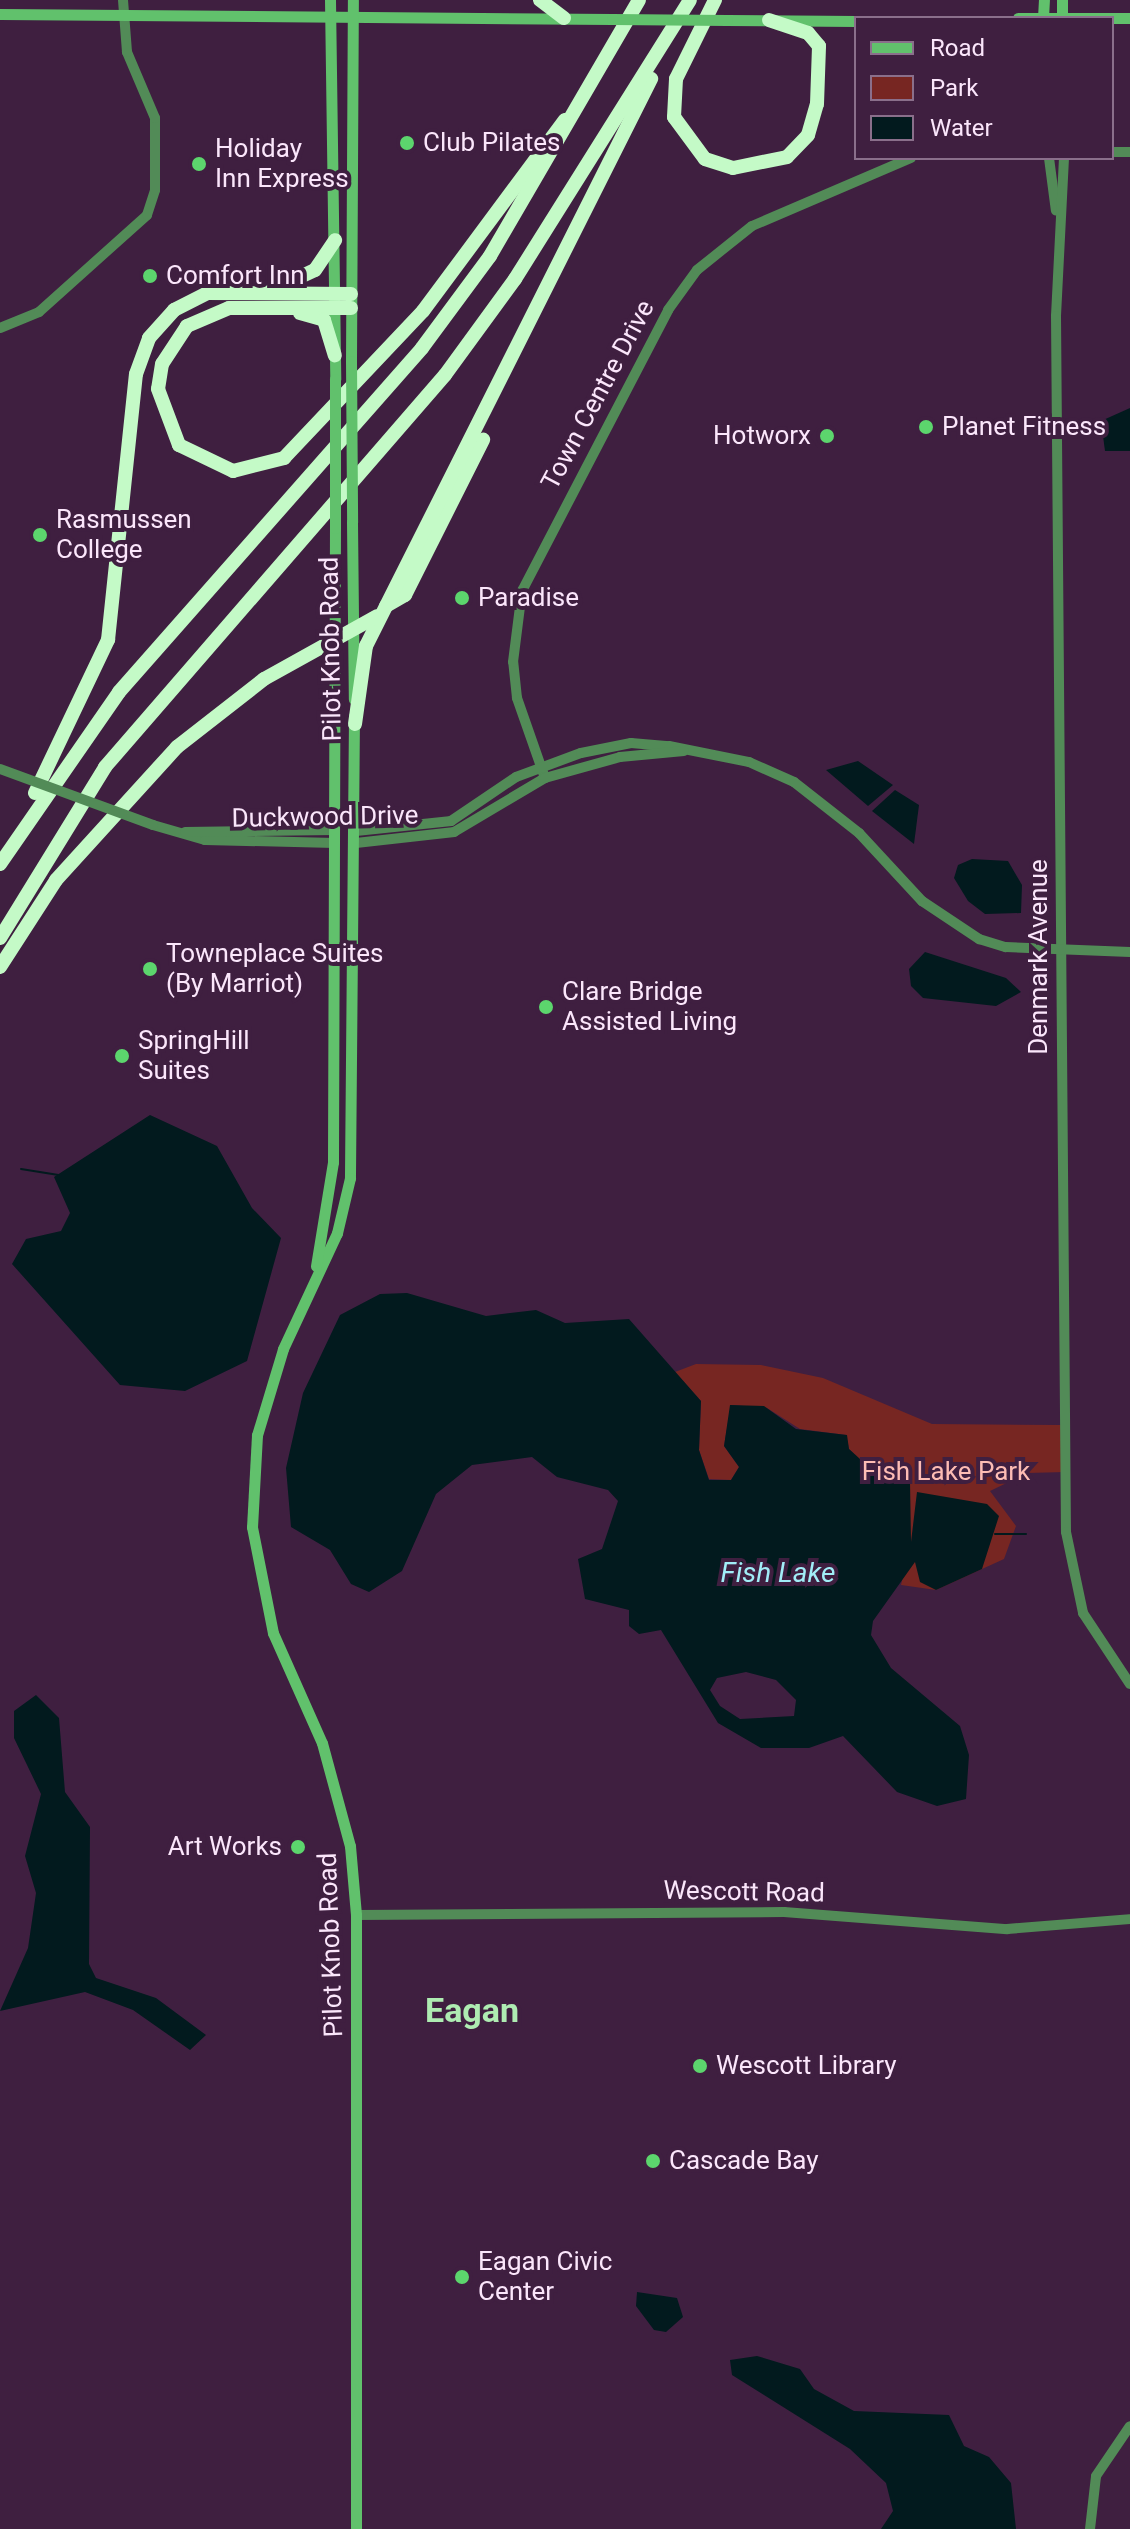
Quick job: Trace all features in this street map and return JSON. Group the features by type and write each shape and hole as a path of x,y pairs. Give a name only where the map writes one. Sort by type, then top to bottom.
{"highway":[{"path":"540,0 564,18"},
{"path":"0,863 119,692 422,348 529,197 639,0"},
{"path":"0,938 105,767 445,375 560,214 690,0"},
{"path":"715,0 676,79 674,117 705,159 733,168 787,157 808,135 817,104 819,46 808,33 769,20"},
{"path":"355,724 359,663 618,153 670,34"},
{"path":"335,301 206,315 172,343 158,389 164,419 179,445 205,463 233,471 284,458 432,299 609,58"},
{"path":"263,293 315,270 335,240"},
{"path":"0,863 85,700 108,640 120,583 136,374 149,338 190,300 229,290 351,301"},
{"path":"280,308 324,320 335,355"},
{"path":"0,967 56,880 177,747 264,679 334,645 385,608"}],"main road":[{"name":"Pilot Knob Road","path":"310,1290 333,1162 335,240 330,0"},
{"name":"Pilot Knob Road","path":"353,0 351,634 356,837 350,1178 337,1233 310,1290 257,1435 252,1527 273,1633 338,1790 356,1915 356,2529"},
{"path":"0,14 854,21"},
{"name":"Duckwood Drive","path":"335,837 356,837"}],"street":[{"path":"0,328 39,312 147,215 155,190 155,118 127,52 123,0"},
{"name":"Town Centre Drive","path":"545,778 513,662 522,591 668,310 697,270 752,226 906,160"},
{"name":"Denmark Avenue","path":"1049,160 1056,213 1066,1532 1083,1613 1130,1684"},
{"name":"Denmark Avenue","path":"1056,213 1064,160"},
{"name":"Duckwood Drive","path":"356,837 451,821 541,766 631,743 689,750 749,762 830,806 954,926 1006,947 1061,952 1130,952"},
{"name":"Duckwood Drive","path":"356,837 454,832 545,778 620,757 689,750"},
{"name":"Duckwood Drive","path":"0,769 153,825 233,842 335,837"},
{"name":"Wescott Road","path":"356,1915 784,1912 1007,1929 1130,1919"},
{"path":"1090,2529 1096,2476 1130,2426"}],"green space":[{"name":"Fish Lake Park","path":"696,1364 761,1365 823,1378 932,1424 1061,1425 1066,1472 1027,1473 990,1491 1016,1526 1004,1559 936,1590 901,1585 911,1542 898,1476 871,1470 849,1449 846,1435 800,1429 767,1408 731,1405 724,1446 739,1467 731,1480 709,1479 699,1450 701,1401 675,1372"}],"water":[{"path":"1130,408 1130,451 1105,451 1101,421"},
{"path":"858,761 893,785 868,806 826,770"},
{"path":"895,790 919,805 914,844 872,811"},
{"path":"972,859 1008,861 1022,885 1021,913 985,914 968,901 954,878 958,865"},
{"path":"925,952 1006,978 1021,992 996,1006 923,998 911,986 909,969"},
{"path":"150,1115 217,1146 252,1208 281,1238 247,1361 185,1391 120,1385 12,1264 26,1239 61,1231 70,1213 54,1177"},
{"name":"Fish Lake","path":"407,1293 486,1316 536,1310 565,1323 629,1319 701,1401 699,1450 709,1480 731,1480 739,1467 724,1446 730,1405 764,1406 796,1429 847,1435 849,1449 871,1469 910,1481 911,1542 917,1492 987,1504 999,1516 982,1569 936,1590 920,1582 915,1562 873,1621 871,1635 891,1668 960,1726 969,1755 966,1799 937,1806 897,1792 843,1736 809,1748 761,1748 718,1723 661,1630 639,1634 629,1626 629,1610 585,1599 578,1559 602,1549 618,1501 608,1490 557,1477 532,1457 472,1465 436,1494 402,1571 369,1592 351,1584 330,1550 291,1527 286,1468 303,1393 340,1315 380,1294","holes":["746,1672 776,1680 796,1700 794,1716 740,1719 720,1706 710,1690 717,1678"]},
{"path":"36,1695 59,1718 65,1792 90,1827 89,1964 96,1978 156,1998 206,2035 190,2050 133,2010 85,1992 0,2011 28,1948 36,1893 25,1856 41,1794 14,1738 14,1711"},
{"path":"637,2292 677,2298 683,2317 666,2332 654,2330 636,2306"},
{"path":"757,2356 800,2369 814,2389 854,2411 949,2415 964,2446 989,2457 1011,2483 1016,2529 881,2529 893,2511 886,2483 850,2449 732,2375 730,2360"}],"waterway":[{"path":"21,1169 59,1175"},
{"path":"995,1534 1026,1534"}],"place":[{"name":"Club Pilates","path":"407,143"},
{"name":"Holiday Inn Express","path":"199,164"},
{"name":"Comfort Inn","path":"150,276"},
{"name":"Planet Fitness","path":"926,427"},
{"name":"Hotworx","path":"827,436"},
{"name":"Rasmussen College","path":"40,535"},
{"name":"Paradise","path":"462,598"},
{"name":"Towneplace Suites (By Marriot)","path":"150,969"},
{"name":"Clare Bridge Assisted Living","path":"546,1007"},
{"name":"SpringHill Suites","path":"122,1056"},
{"name":"Art Works","path":"298,1847"},
{"name":"Wescott Library","path":"700,2066"},
{"name":"Cascade Bay","path":"653,2161"},
{"name":"Eagan Civic Center","path":"462,2277"}],"district":[{"name":"Eagan","path":"472,2011"}]}
